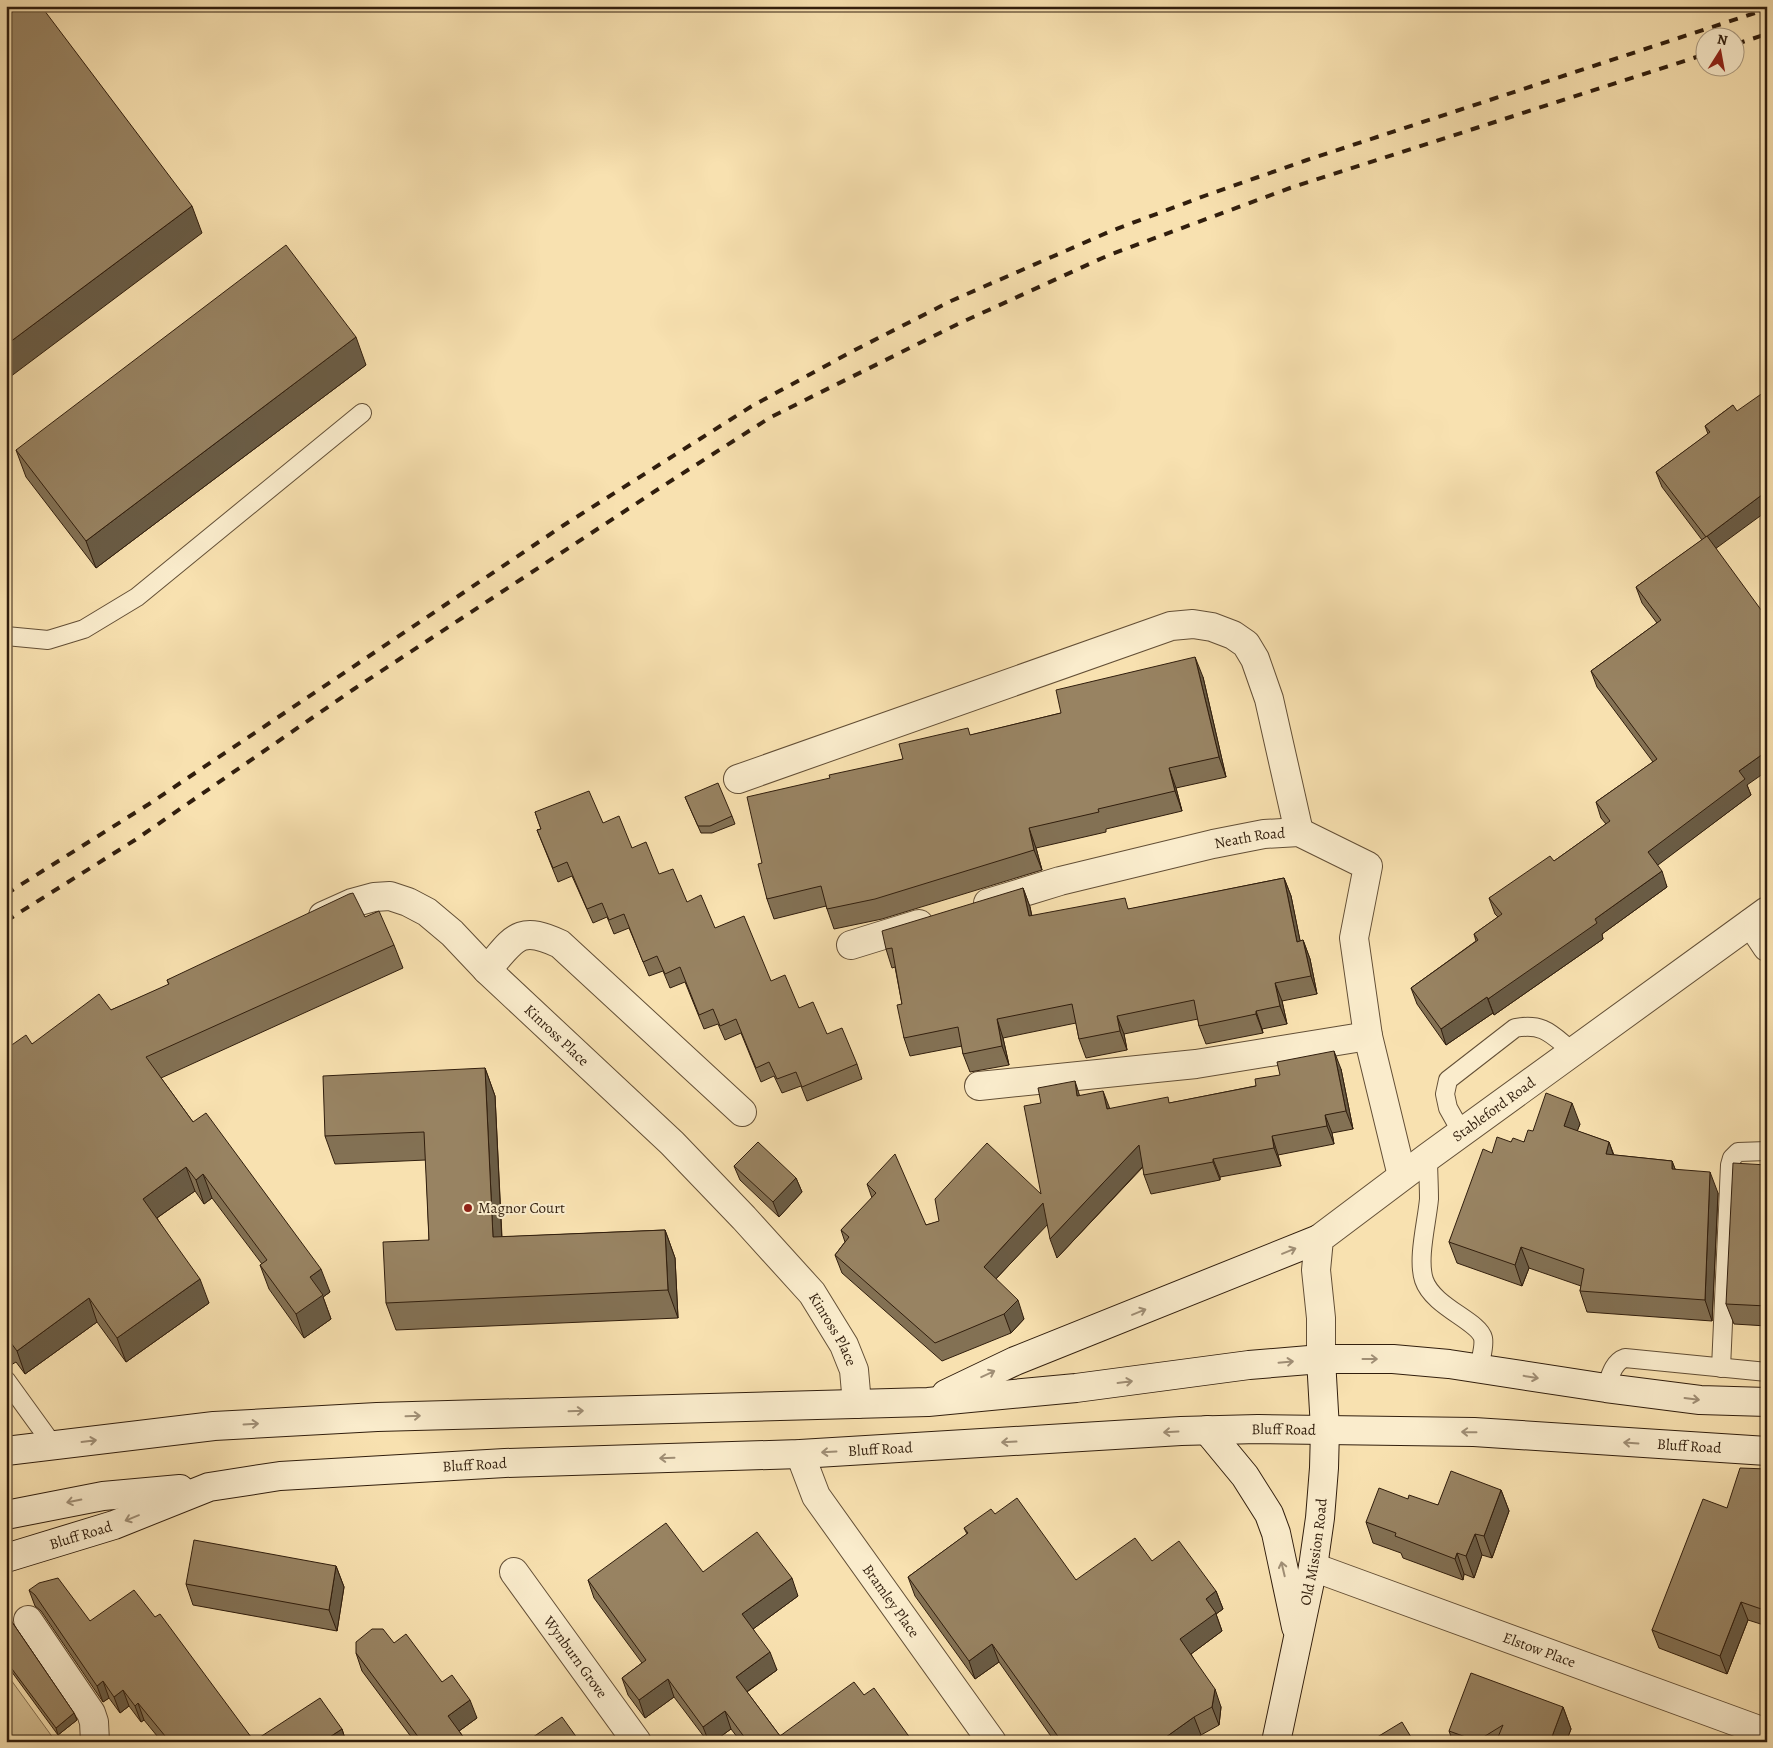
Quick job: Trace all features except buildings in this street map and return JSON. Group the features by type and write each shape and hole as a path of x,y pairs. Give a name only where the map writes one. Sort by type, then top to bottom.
{"street":[{"path":"738,779 1171,626 1193,624 1212,627 1233,635 1246,644 1256,659 1269,699 1299,832"},
{"name":"Neath Road","path":"851,945 1060,881 1204,846 1264,834 1299,832 1368,866 1354,938 1368,1036 1402,1176"},
{"name":"Kinross Place","path":"298,928 352,903 374,897 390,896 408,902 426,912 452,933 487,970 672,1143 812,1293 844,1344 854,1370 857,1404"},
{"path":"1759,917 1767,947"},
{"name":"Stableford Road","path":"928,1402 1015,1361 1319,1240 1402,1176 1759,917"},
{"path":"487,970 512,941 520,936 532,934 544,936 560,944 742,1112"},
{"path":"979,1086 1196,1064 1368,1036"},
{"path":"1319,1240 1316,1270 1321,1318 1321,1359"},
{"path":"6,1451 214,1426 377,1417 928,1402 1076,1388 1249,1365 1321,1359 1393,1359 1700,1400 1767,1402"},
{"name":"Old Mission Road","path":"1276,1742 1320,1518 1325,1429 1321,1359"},
{"name":"Bluff Road","path":"6,1558 114,1525 209,1487 280,1476 495,1464 800,1454 1207,1430 1325,1429 1474,1432 1767,1451"},
{"path":"1207,1430 1245,1476 1269,1514 1276,1533 1297,1634"},
{"name":"Bramley Place","path":"800,1454 816,1496 992,1742"},
{"path":"6,1514 103,1496 209,1487"},
{"name":"Elstow Place","path":"1312,1566 1767,1732"},
{"name":"Wynburn Grove","path":"514,1572 637,1742"},
{"path":"28,1620 91,1713 94,1722 95,1742"}],"lane":[{"path":"6,636 48,640 84,629 137,597 362,413"},
{"path":"1462,1133 1448,1108 1444,1094 1448,1080 1508,1033 1515,1028 1538,1027 1552,1034 1572,1052"},
{"path":"1721,1368 1730,1165 1732,1158 1738,1152 1767,1151"},
{"path":"1428,1157 1429,1198 1422,1257 1424,1280 1431,1294 1445,1307 1478,1330 1483,1338 1479,1369"},
{"path":"1606,1388 1615,1365 1625,1358 1767,1372"},
{"path":"6,1380 52,1445"}],"shaded area":[{"path":"6,1673 56,1742 6,1742"}],"railway":[{"path":"6,894 149,804 564,525 752,406 851,352 951,301 1111,231 1207,195 1307,160 1767,9"},
{"path":"1746,41 1767,34"},
{"path":"6,921 135,840 354,689 771,417 958,324 1109,255 1290,188 1696,57"}],"place":[{"name":"Magnor Court","path":"468,1208"}]}
